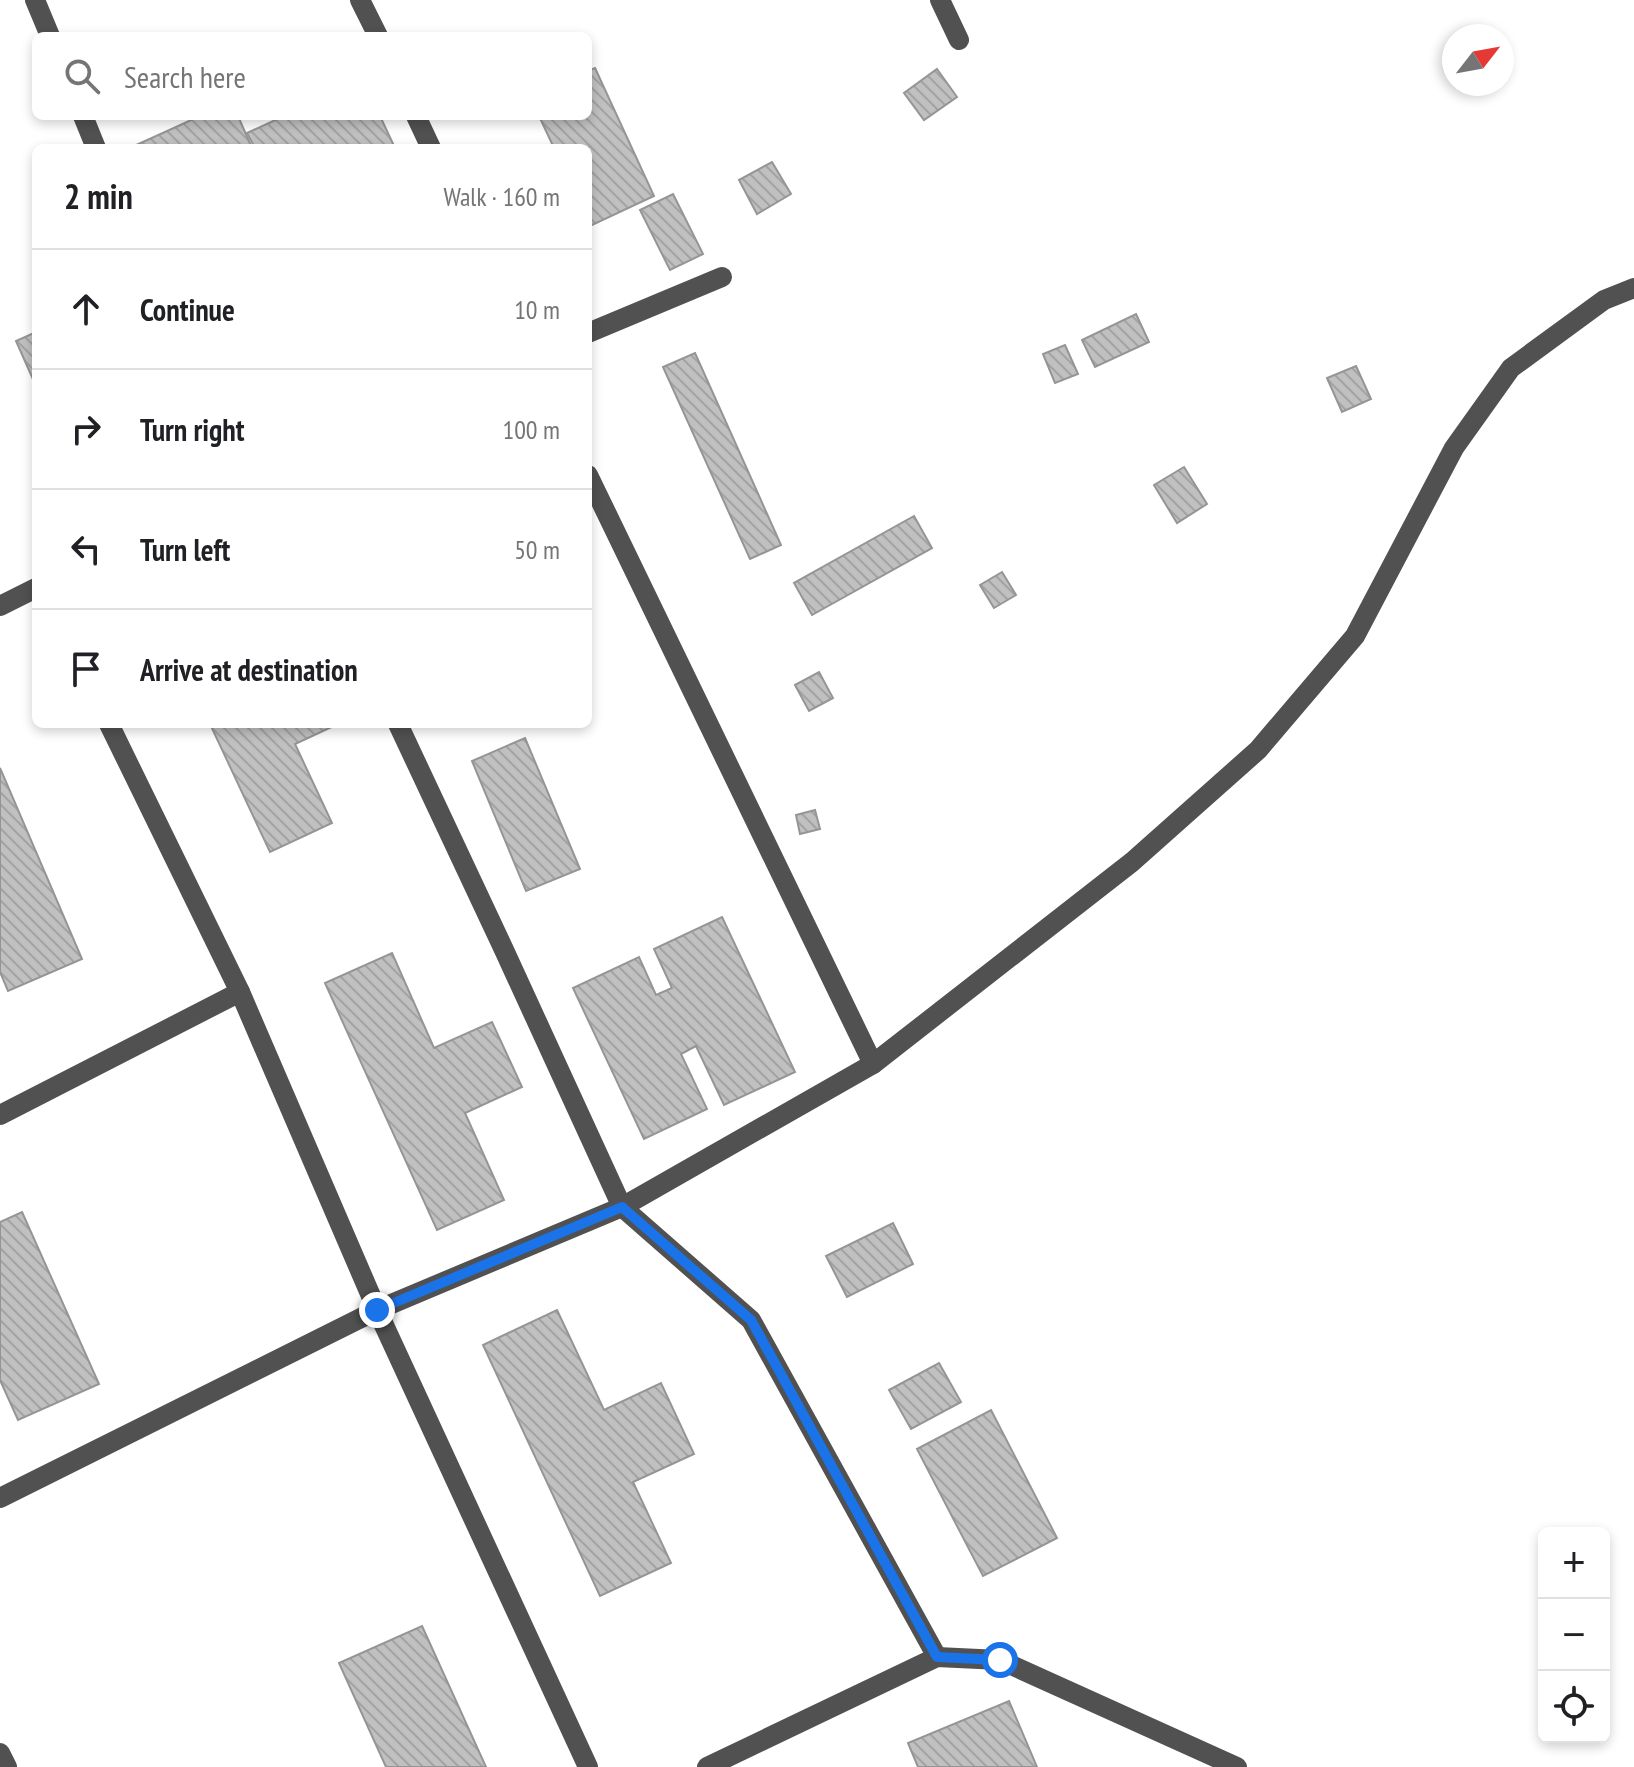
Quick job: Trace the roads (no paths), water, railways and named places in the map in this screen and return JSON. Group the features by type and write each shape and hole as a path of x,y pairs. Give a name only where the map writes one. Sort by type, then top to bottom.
{"street":[{"path":"35,0 48,32"},
{"path":"360,0 376,32"},
{"path":"940,0 959,40"},
{"path":"85,120 94,144"},
{"path":"418,120 429,144"},
{"path":"592,331 722,277"},
{"path":"0,1498 377,1310 622,1207 873,1064 1132,862 1258,750 1355,636 1454,448 1511,368 1604,300 1634,288"},
{"path":"592,483 873,1064"},
{"path":"0,606 32,590"},
{"path":"111,728 240,992 377,1310 588,1767"},
{"path":"400,728 622,1207 751,1320 937,1657"},
{"path":"0,1115 240,992"},
{"path":"707,1767 937,1657 1000,1660 1207,1759 1237,1767"},
{"path":"0,1753 7,1767"}]}
